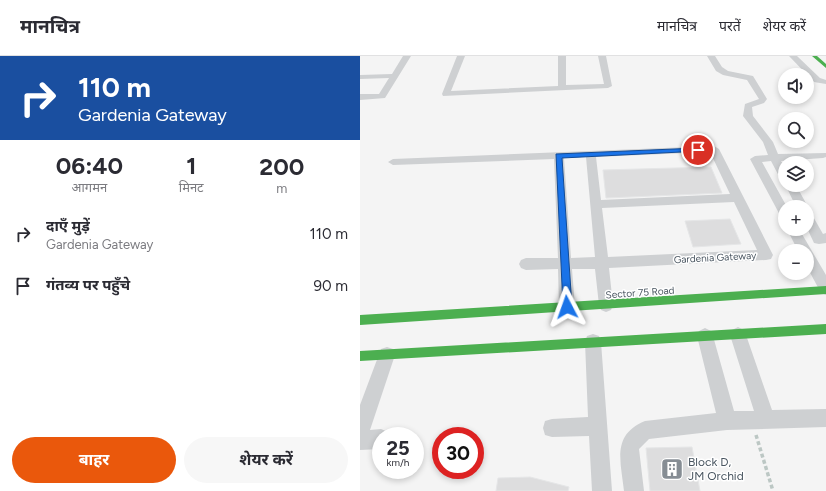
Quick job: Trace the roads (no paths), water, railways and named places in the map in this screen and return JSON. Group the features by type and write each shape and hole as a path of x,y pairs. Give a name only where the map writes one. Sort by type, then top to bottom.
{"street":[{"path":"360,96 382,96 407,56"},
{"path":"460,56 446,94 608,86 602,56"},
{"path":"562,56 562,88"},
{"path":"711,56 719,69 726,73 750,78 763,99 761,102 748,106 748,116 768,142 778,164"},
{"path":"793,56 818,80 826,82"},
{"path":"814,56 826,67"},
{"path":"360,77 394,76"},
{"name":"Gardenia Gateway","path":"393,162 714,149 766,254 602,263 526,264"},
{"path":"591,154 606,305"},
{"path":"778,201 755,159 823,155"},
{"path":"559,156 567,307"},
{"path":"596,204 737,198"},
{"path":"814,229 819,238 826,238"},
{"path":"814,267 826,289"},
{"name":"Sector 75 Road","path":"360,320 606,305 826,289"},
{"path":"360,356 826,329"},
{"path":"738,334 758,420"},
{"path":"705,336 727,421"},
{"path":"593,342 602,491"},
{"path":"360,431 387,355"},
{"path":"634,491 629,449 633,440 638,434 645,430 652,428 727,421 826,418"},
{"path":"552,428 598,426"},
{"path":"360,440 372,439"}],"place":[{"name":"Block D, JM Orchid","path":"672,469"}]}
